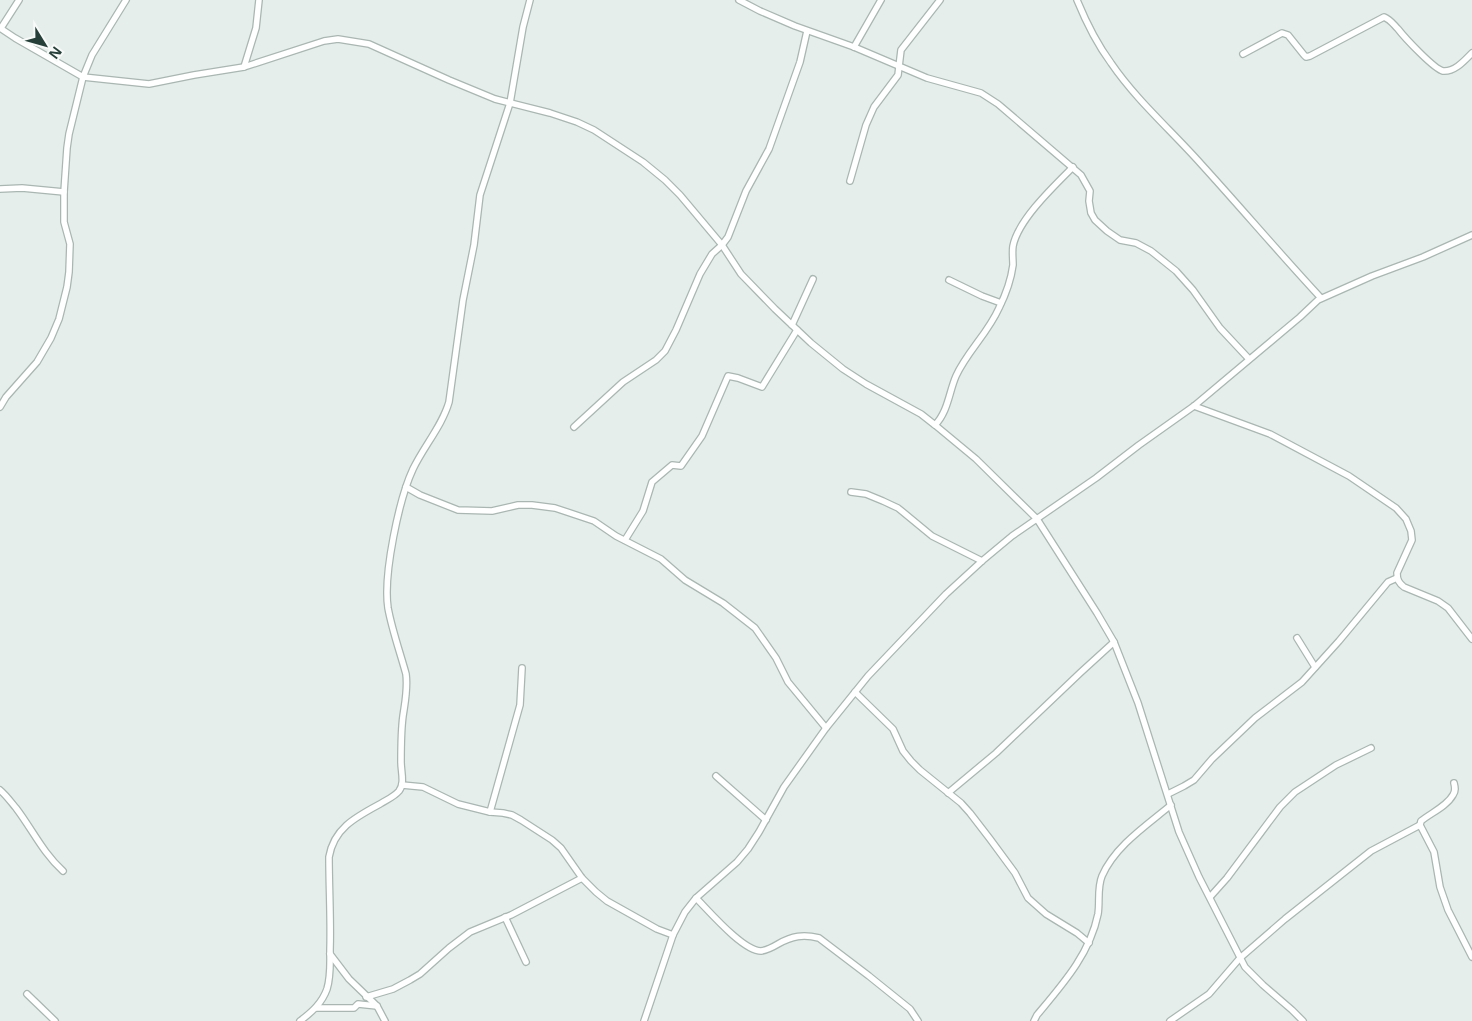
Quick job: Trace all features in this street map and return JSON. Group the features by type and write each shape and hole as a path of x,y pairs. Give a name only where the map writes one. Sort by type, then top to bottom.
{"street":[{"path":"19,0 0,28 83,77 149,84 244,67 324,41 338,39 354,41 369,44 495,99 577,122 615,143 665,180 722,245 741,274 794,328 843,369 921,414 935,425 976,459 1037,519 1114,642 1138,703 1179,832 1199,877 1240,958 1251,974 1303,1021"},
{"path":"0,407 46,348 52,338 63,304 69,272 70,252 70,244 64,222 66,148 83,77 92,56 126,0"},
{"path":"244,67 256,28 259,0"},
{"path":"300,1021 316,1008 327,989 330,977 330,848 343,828 365,812 394,796 402,785 402,738 407,685 406,674 388,607 387,589 395,533 406,487 419,457 441,421 447,407 463,300 474,245 480,195 510,103 523,27 530,0"},
{"path":"739,0 760,12 854,47 927,78 981,93 998,104 1081,175 1090,191 1091,213 1095,220 1107,232 1120,240 1136,243 1152,251 1176,271 1193,290 1228,338 1249,359"},
{"path":"854,47 881,0"},
{"path":"850,181 866,125 874,107 898,76 901,50 940,0"},
{"path":"1076,0 1097,42 1133,92 1322,298"},
{"path":"1243,54 1282,33 1288,34 1306,57 1310,56 1384,17 1392,21 1437,68 1444,71 1453,69 1472,53"},
{"path":"574,428 623,382 656,360 665,351 700,274 712,254 722,245 730,232 746,191 769,149 795,78 808,31"},
{"path":"935,425 944,412 956,376 988,328 1001,304 1012,275 1013,246 1018,233 1024,222 1043,198 1073,167"},
{"path":"0,189 22,188 64,192"},
{"path":"644,1021 673,935 685,912 696,898 737,862 756,838 784,787 826,728 907,633 946,594 1012,536 1096,478 1139,444 1194,406 1322,298 1472,235"},
{"path":"625,540 643,511 652,482 672,465 681,466 702,436 728,376 762,387 794,328 814,278"},
{"path":"950,280 1001,304"},
{"path":"1194,406 1278,438 1349,476 1396,508 1406,519 1412,531 1412,540 1398,568 1397,578 1404,588 1438,601 1448,608 1472,639"},
{"path":"406,487 420,495 458,510 492,511 518,505 554,508 594,521 661,559 685,580 724,603 755,628 776,658 788,682 826,728"},
{"path":"850,492 866,494 898,508 932,536 982,561"},
{"path":"1168,794 1194,780 1212,759 1255,718 1302,682 1388,582 1397,578"},
{"path":"1297,638 1315,667"},
{"path":"948,793 996,753 1114,642"},
{"path":"490,812 520,705 522,668"},
{"path":"856,692 893,729 903,751 911,761 961,803 1015,874 1028,898 1036,906 1089,942"},
{"path":"1210,897 1218,890 1280,807 1295,792 1336,765 1370,748"},
{"path":"716,776 766,820"},
{"path":"1170,1021 1209,994 1240,958 1371,852 1420,825 1421,821 1454,794 1454,783"},
{"path":"402,785 423,787 458,804 512,815 552,840 564,852 582,878 607,901 657,929 673,935"},
{"path":"0,790 23,818 39,844 63,871"},
{"path":"1034,1021 1037,1014 1080,960 1089,942 1098,914 1102,876 1110,862 1126,843 1171,805"},
{"path":"1420,825 1434,852 1440,887 1448,910 1472,957"},
{"path":"366,997 392,989 420,974 470,932 505,917 582,878"},
{"path":"696,898 742,944 753,949 766,950 791,937 800,935 819,938 910,1009 918,1021"},
{"path":"505,917 526,962"},
{"path":"330,954 349,979 377,1006 385,1021"},
{"path":"27,994 55,1021"},
{"path":"316,1008 354,1008 358,1004 377,1006"}]}
